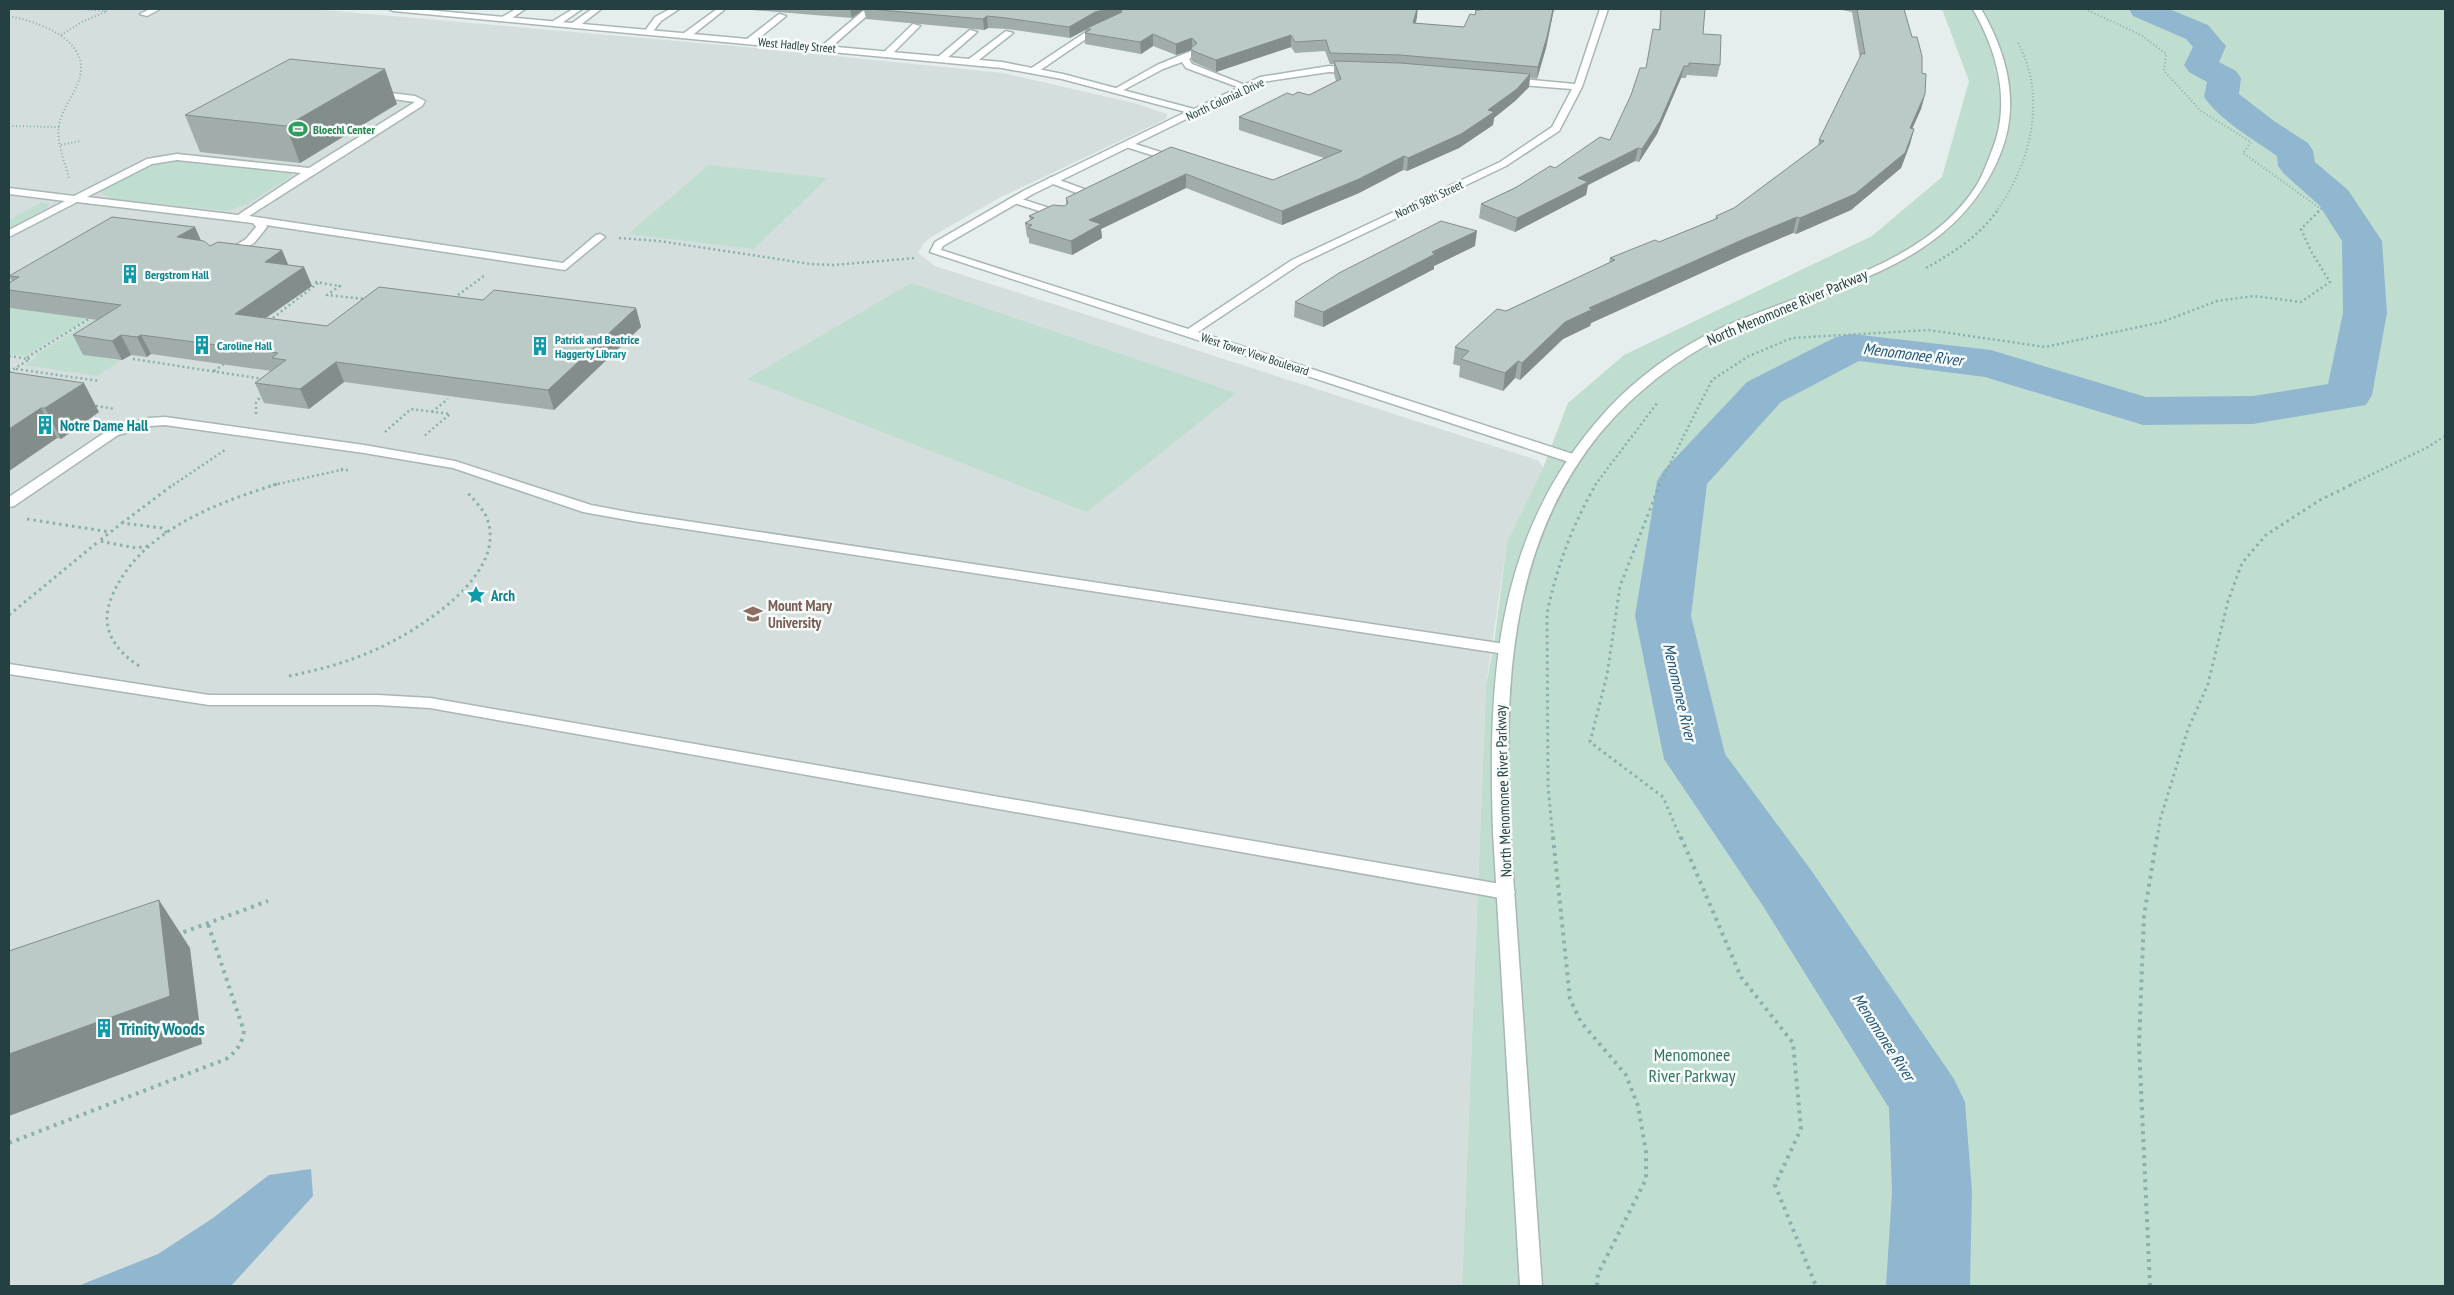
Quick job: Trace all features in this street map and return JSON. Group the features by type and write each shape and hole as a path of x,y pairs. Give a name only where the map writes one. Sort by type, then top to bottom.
{"street":[{"path":"144,14 156,9"},
{"name":"West Hadley Street","path":"393,9 972,61 1033,71 1196,112"},
{"path":"505,19 521,9"},
{"path":"556,23 578,9"},
{"path":"575,25 597,9"},
{"path":"648,32 658,19 675,9"},
{"name":"North 98th Street","path":"1189,333 1296,262 1503,164 1556,129 1578,87 1604,9"},
{"name":"North Menomonee River Parkway","path":"1531,1286 1506,892 1499,714 1505,649 1513,596 1530,541 1562,475 1602,422 1635,387 1675,357 1722,331 1843,285 1893,261 1931,238 1968,207 1983,185 1995,162 2004,129 2006,107 2003,65 1989,30 1977,9"},
{"path":"687,35 708,14 720,10"},
{"path":"826,47 866,13"},
{"path":"750,40 782,16"},
{"path":"1033,71 1111,20"},
{"path":"888,53 916,26"},
{"path":"942,58 973,32"},
{"path":"972,61 1009,33"},
{"path":"1115,91 1160,67 1188,56 1189,66 1246,87"},
{"name":"North Colonial Drive","path":"935,252 940,244 1051,180 1129,145 1260,80 1329,69 1364,70"},
{"path":"1498,80 1578,87"},
{"path":"240,218 311,171 419,104 420,101 361,93"},
{"path":"1129,145 1164,156"},
{"path":"9,234 150,162 177,157 311,171"},
{"path":"1051,180 1091,195"},
{"path":"9,191 256,220 565,268 600,237"},
{"path":"1015,200 1062,216"},
{"path":"219,260 259,233 262,227 256,220"},
{"name":"West Tower View Boulevard","path":"935,252 1574,459"},
{"path":"9,503 114,432 131,426 165,421 364,449 455,465 588,509 633,517 1505,649"},
{"path":"9,669 209,700 378,700 430,703 1506,892"}],"path":[{"path":"80,9 107,11"},
{"path":"61,35 82,22 113,9"},
{"path":"1816,1286 1775,1185 1801,1129 1794,1043 1741,977 1663,796 1590,742 1607,675 1620,586 1648,511 1671,459 1712,380 1749,356 1792,338 1929,330 2045,347 2162,322 2218,301 2254,296 2300,302 2330,282 2311,251 2301,229 2321,209 2242,154 2251,142 2201,111 2164,71 2166,54 2141,35 2084,9"},
{"path":"9,16 26,19 61,35 76,51 81,60 82,69 59,126 61,145 69,178 106,183"},
{"path":"1918,272 1936,264 1965,245 1995,216 2007,200 2025,164 2033,124 2033,101 2027,61 2016,41"},
{"path":"9,126 32,128 59,126"},
{"path":"61,145 80,142"},
{"path":"600,237 659,241 810,264 834,265 922,258 935,252"},
{"path":"459,303 450,302 505,259"},
{"path":"262,326 317,283 340,286 327,295 370,300"},
{"path":"9,372 97,314"},
{"path":"9,356 28,359"},
{"path":"133,359 269,380"},
{"path":"214,371 224,364"},
{"path":"15,368 99,381"},
{"path":"1597,1286 1598,1274 1646,1179 1646,1152 1638,1106 1626,1076 1581,1022 1570,999 1548,786 1547,614 1552,588 1578,515 1598,480 1657,403 1664,397"},
{"path":"432,412 448,398"},
{"path":"9,615 110,532 196,468 254,434"},
{"path":"2150,1286 2139,1045 2144,916 2160,820 2188,729 2208,684 2228,601 2242,563 2266,536 2320,500 2428,447 2445,436"},
{"path":"141,667 127,659 110,638 106,613 115,586 124,572 151,545 205,510 248,492 316,474 358,470"},
{"path":"283,677 352,659 392,641 439,612 468,585 486,558 491,532 484,510 477,500 461,488"},
{"path":"18,518 110,532"},
{"path":"122,524 162,528 167,533"},
{"path":"99,541 101,543 136,548 151,545"},
{"path":"172,936 268,900"},
{"path":"9,1143 226,1059 237,1052 243,1041 244,1031 208,924"}],"shaded area":[{"name":"Mount Mary University","path":"9,9 312,9 735,46 1003,73 1134,103 1167,114 1166,119 1001,197 931,237 923,244 918,253 935,266 1534,459 1539,461 1543,468 1507,542 1486,686 1462,1286 9,1286"}],"green space":[{"name":"Menomonee River Parkway","path":"1942,9 2445,9 2445,1286 1462,1286 1486,686 1494,644 1507,542 1543,468 1568,403 1624,355 1872,236 1942,177 1969,81"},
{"path":"172,159 293,175 249,203 228,211 113,199 101,193 100,190 146,165"},
{"path":"709,165 827,178 754,249 628,234"},
{"path":"42,202 49,204 48,207 9,229 9,220"},
{"path":"911,283 1236,393 1087,512 747,379"},
{"path":"113,307 147,311 80,354 120,361 97,376 25,365 38,357 34,356"},
{"path":"9,309 105,309 25,356 9,354"}],"water":[{"path":"311,1169 313,1196 231,1286 78,1286 158,1254 213,1218 269,1175"}],"building":[{"path":"869,9 1108,9 1095,12 1069,27 987,16 983,19"},
{"path":"1121,9 1417,9 1413,23 1464,27 1470,14 1475,15 1476,10 1553,9 1538,67 1400,55 1330,53 1326,40 1295,42 1291,35 1216,60 1193,51 1191,48 1197,43 1192,38 1176,44 1153,34 1140,42 1085,33 1091,29 1085,29 1122,12"},
{"path":"1661,9 1705,9 1703,34 1721,35 1720,65 1689,63 1689,66 1684,66 1660,121 1642,149 1638,148 1578,178 1588,182 1517,218 1481,204 1515,188 1550,166 1555,168 1600,137 1610,140 1631,95 1640,68 1646,68 1653,29 1660,30"},
{"path":"1857,9 1904,9 1912,37 1917,37 1922,56 1922,73 1926,74 1925,94 1910,128 1914,129 1905,153 1855,194 1800,218 1797,217 1744,239 1589,308 1593,309 1565,322 1522,363 1518,361 1505,373 1461,359 1469,351 1455,347 1497,309 1506,311 1615,260 1610,258 1655,240 1659,242 1718,218 1716,216 1734,208 1824,141 1819,140 1862,53 1865,54"},
{"path":"290,59 385,69 286,126 185,115"},
{"path":"1334,61 1400,63 1530,74 1517,89 1488,110 1494,112 1461,134 1408,158 1404,156 1359,179 1282,211 1186,174 1089,220 1101,224 1071,241 1028,228 1032,225 1025,223 1034,218 1029,216 1053,205 1065,206 1068,203 1066,198 1171,147 1273,180 1342,151 1239,117 1287,93 1293,95 1298,92 1309,95 1341,79"},
{"path":"112,217 195,227 177,237 204,241 210,246 218,242 282,250 265,262 304,267 235,314 327,326 379,287 483,300 494,290 636,308 548,390 336,362 300,389 255,383 286,360 272,358 278,353 141,335 137,337 121,335 112,341 73,335 121,305 9,290 9,283 19,277 9,276"},
{"path":"1441,221 1477,231 1432,252 1435,254 1323,312 1295,302 1339,273"},
{"path":"9,372 84,383 9,429"},
{"path":"159,900 170,996 9,1054 9,951"}],"waterway":[{"name":"Menomonee River","path":"1928,1286 1932,1192 1927,1102 1787,888 1695,759 1663,616 1682,481 1764,392 1852,347 1991,364 2143,411 2253,410 2349,395 2365,313 2362,241 2334,198 2297,166 2295,151 2261,129 2221,97 2224,78 2201,65 2210,46 2197,32 2144,9"}],"place":[{"name":"Bloechl Center","path":"298,129"},
{"name":"Bergstrom Hall","path":"130,274"},
{"name":"Caroline Hall","path":"202,345"},
{"name":"Patrick and Beatrice Haggerty Library","path":"540,346"},
{"name":"Notre Dame Hall","path":"45,425"},
{"name":"Arch","path":"476,595"},
{"name":"Mount Mary University","path":"753,614"},
{"name":"Trinity Woods","path":"104,1028"}]}
